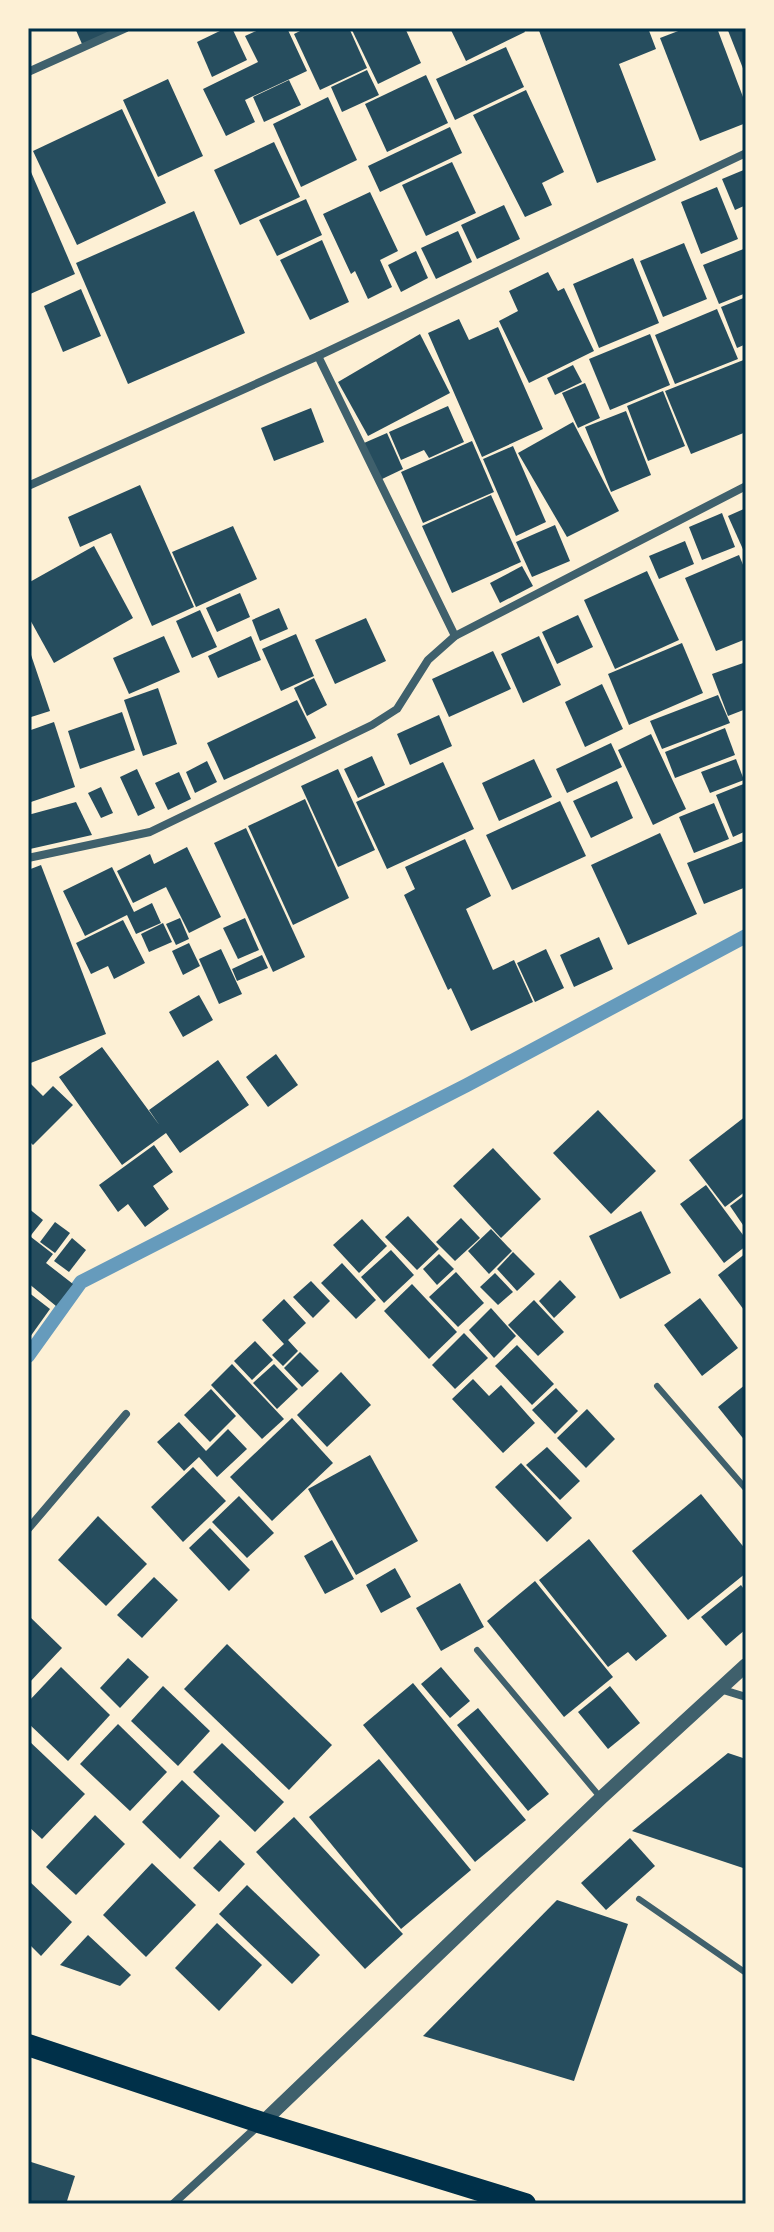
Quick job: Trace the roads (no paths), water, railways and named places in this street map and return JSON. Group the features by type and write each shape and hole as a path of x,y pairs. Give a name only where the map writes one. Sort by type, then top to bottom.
{"highway":[{"path":"28,2045 475,2198 525,2204"}],"street":[{"path":"28,72 126,28"},
{"path":"28,486 318,356 746,153"},
{"path":"318,356 455,636"},
{"path":"28,858 150,832 372,725 397,709 428,660 455,636 746,486"},
{"path":"28,1529 126,1414"},
{"path":"173,2204 262,2123 601,1798 746,1665"},
{"path":"719,1689 746,1697"}],"lane":[{"path":"657,1386 746,1489"},
{"path":"477,1650 601,1798"},
{"path":"639,1899 746,1973"}],"waterway":[{"path":"28,1356 81,1282 467,1085 746,936"}]}
